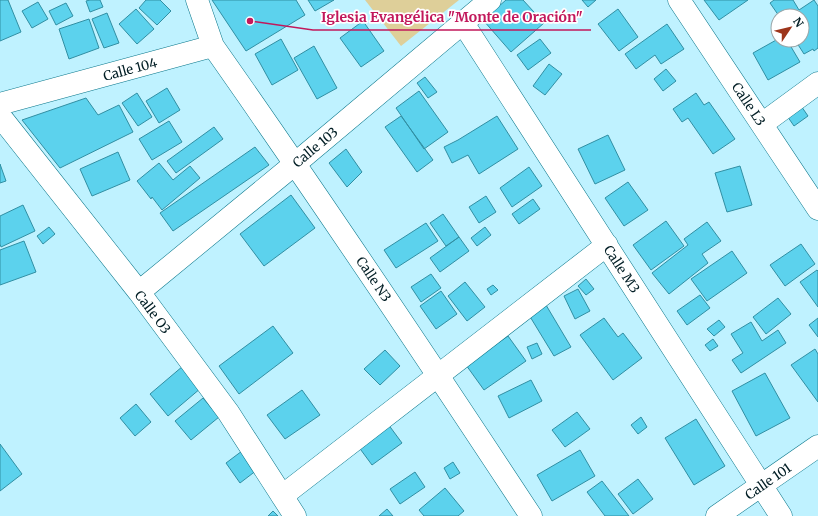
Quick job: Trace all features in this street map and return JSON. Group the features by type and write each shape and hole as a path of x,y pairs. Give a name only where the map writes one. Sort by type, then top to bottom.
{"street":[{"path":"197,0 214,46"},
{"name":"Calle 103","path":"139,292 296,163 490,0"},
{"name":"Calle L3","path":"679,0 818,209"},
{"name":"Calle M3","path":"463,23 781,516"},
{"name":"Calle 104","path":"0,104 214,46"},
{"name":"Calle N3","path":"214,46 296,163 439,375 531,516"},
{"path":"762,124 818,83"},
{"name":"Calle O3","path":"0,116 139,292 228,412 295,516"},
{"path":"282,496 607,245"},
{"name":"Calle 101","path":"717,516 818,446"}],"shaded area":[{"path":"365,0 459,0 401,46"}],"building":[{"path":"0,0 8,0 21,32 0,41"},
{"path":"100,0 103,7 90,12 86,1"},
{"path":"146,0 160,0 171,11 157,25 139,8"},
{"path":"212,0 296,0 305,15 246,51"},
{"path":"308,0 334,0 315,11"},
{"path":"506,0 523,0 544,23 511,52 483,20"},
{"path":"582,0 596,0 588,7"},
{"path":"704,0 748,0 719,20"},
{"path":"774,0 793,0 798,8 773,8 770,3"},
{"path":"814,0 818,6 818,48 804,54 800,48 810,48 810,8 802,8"},
{"path":"38,2 48,19 32,28 22,11"},
{"path":"66,3 73,16 56,25 49,11"},
{"path":"136,9 154,29 137,44 119,24"},
{"path":"618,9 638,37 619,51 598,24"},
{"path":"107,13 119,43 104,48 92,19"},
{"path":"89,19 99,48 69,59 59,29"},
{"path":"363,21 384,51 361,67 340,38"},
{"path":"667,24 684,49 661,64 655,55 636,69 625,54"},
{"path":"281,39 298,70 272,85 255,54"},
{"path":"540,39 551,53 528,70 517,55"},
{"path":"770,43 770,48 792,48 800,62 768,80 753,53"},
{"path":"314,46 337,88 317,99 294,58"},
{"path":"549,64 562,74 545,95 533,86"},
{"path":"666,69 676,81 663,91 654,79"},
{"path":"425,77 437,92 428,98 417,83"},
{"path":"167,88 180,110 159,123 146,101"},
{"path":"419,91 448,132 424,149 396,108"},
{"path":"137,93 152,117 138,126 122,103"},
{"path":"696,93 704,105 709,102 735,139 713,154 688,118 682,122 673,109"},
{"path":"86,98 98,115 119,105 133,132 60,168 22,120"},
{"path":"797,100 808,116 794,126 783,110"},
{"path":"401,116 433,160 417,172 385,127"},
{"path":"497,116 518,149 479,174 468,155 452,163 444,147"},
{"path":"169,121 182,142 152,160 139,139"},
{"path":"214,127 223,139 176,173 167,161"},
{"path":"608,135 625,170 595,184 578,149"},
{"path":"255,147 269,165 173,231 160,213"},
{"path":"346,149 362,172 347,187 329,163"},
{"path":"118,152 130,180 92,196 80,169"},
{"path":"159,163 173,180 190,166 200,178 162,210 137,181"},
{"path":"0,164 6,181 0,183"},
{"path":"740,166 752,205 727,212 715,173"},
{"path":"529,167 542,186 512,207 500,188"},
{"path":"628,182 648,210 624,226 605,198"},
{"path":"291,195 315,228 264,266 240,234"},
{"path":"486,196 496,212 479,223 469,207"},
{"path":"533,199 540,209 519,224 512,214"},
{"path":"23,205 35,231 1,247 0,216"},
{"path":"443,214 459,237 446,246 430,223"},
{"path":"666,221 684,246 651,270 633,245"},
{"path":"707,222 721,241 702,254 708,263 669,294 652,273 688,245 684,239"},
{"path":"426,223 438,241 396,268 384,250"},
{"path":"49,227 55,234 43,244 37,236"},
{"path":"485,227 491,235 477,246 471,238"},
{"path":"459,237 469,251 440,272 430,258"},
{"path":"24,241 36,272 0,285 0,250"},
{"path":"801,244 815,264 785,286 770,265"},
{"path":"732,251 747,273 707,301 691,279"},
{"path":"817,270 818,271 818,307 800,282"},
{"path":"431,274 441,288 421,302 411,287"},
{"path":"586,279 594,289 586,295 578,286"},
{"path":"465,282 485,307 467,321 448,296"},
{"path":"493,285 498,290 491,295 487,289"},
{"path":"578,289 590,311 575,319 564,296"},
{"path":"441,291 457,314 436,329 420,306"},
{"path":"700,295 710,308 687,325 677,311"},
{"path":"778,298 791,314 766,334 753,317"},
{"path":"546,305 571,347 554,356 529,315"},
{"path":"604,318 618,337 623,333 642,358 613,380 580,335"},
{"path":"818,318 818,337 809,325"},
{"path":"719,320 725,327 714,336 707,329"},
{"path":"751,322 762,341 778,330 786,343 741,373 732,360 743,353 731,334"},
{"path":"273,326 293,353 239,394 219,366"},
{"path":"508,336 526,361 484,390 466,365"},
{"path":"713,339 718,346 710,351 705,345"},
{"path":"537,343 542,354 532,359 527,347"},
{"path":"815,349 818,354 818,402 791,365"},
{"path":"385,350 400,366 380,385 364,369"},
{"path":"183,366 201,388 168,416 150,394"},
{"path":"765,373 790,418 756,436 732,391"},
{"path":"531,380 542,401 509,418 498,396"},
{"path":"302,390 320,415 285,439 267,415"},
{"path":"203,398 219,417 191,440 175,421"},
{"path":"136,404 151,422 135,436 120,418"},
{"path":"577,412 590,429 565,447 552,430"},
{"path":"641,417 647,427 638,434 631,425"},
{"path":"696,419 725,466 694,485 665,438"},
{"path":"388,424 402,443 372,465 358,446"},
{"path":"0,444 22,474 0,491"},
{"path":"580,450 595,476 552,501 537,475"},
{"path":"242,451 257,470 240,483 226,463"},
{"path":"453,462 460,473 450,479 444,468"},
{"path":"415,472 425,487 400,504 390,489"},
{"path":"638,479 653,499 633,514 618,494"},
{"path":"602,481 629,516 605,516 587,492"},
{"path":"445,488 464,511 458,516 424,516 419,510"},
{"path":"387,509 393,516 379,516"},
{"path":"273,511 278,516 268,516"}],"place":[{"name":"Iglesia Evangélica \"Monte de Oración\"","path":"250,21"}]}
